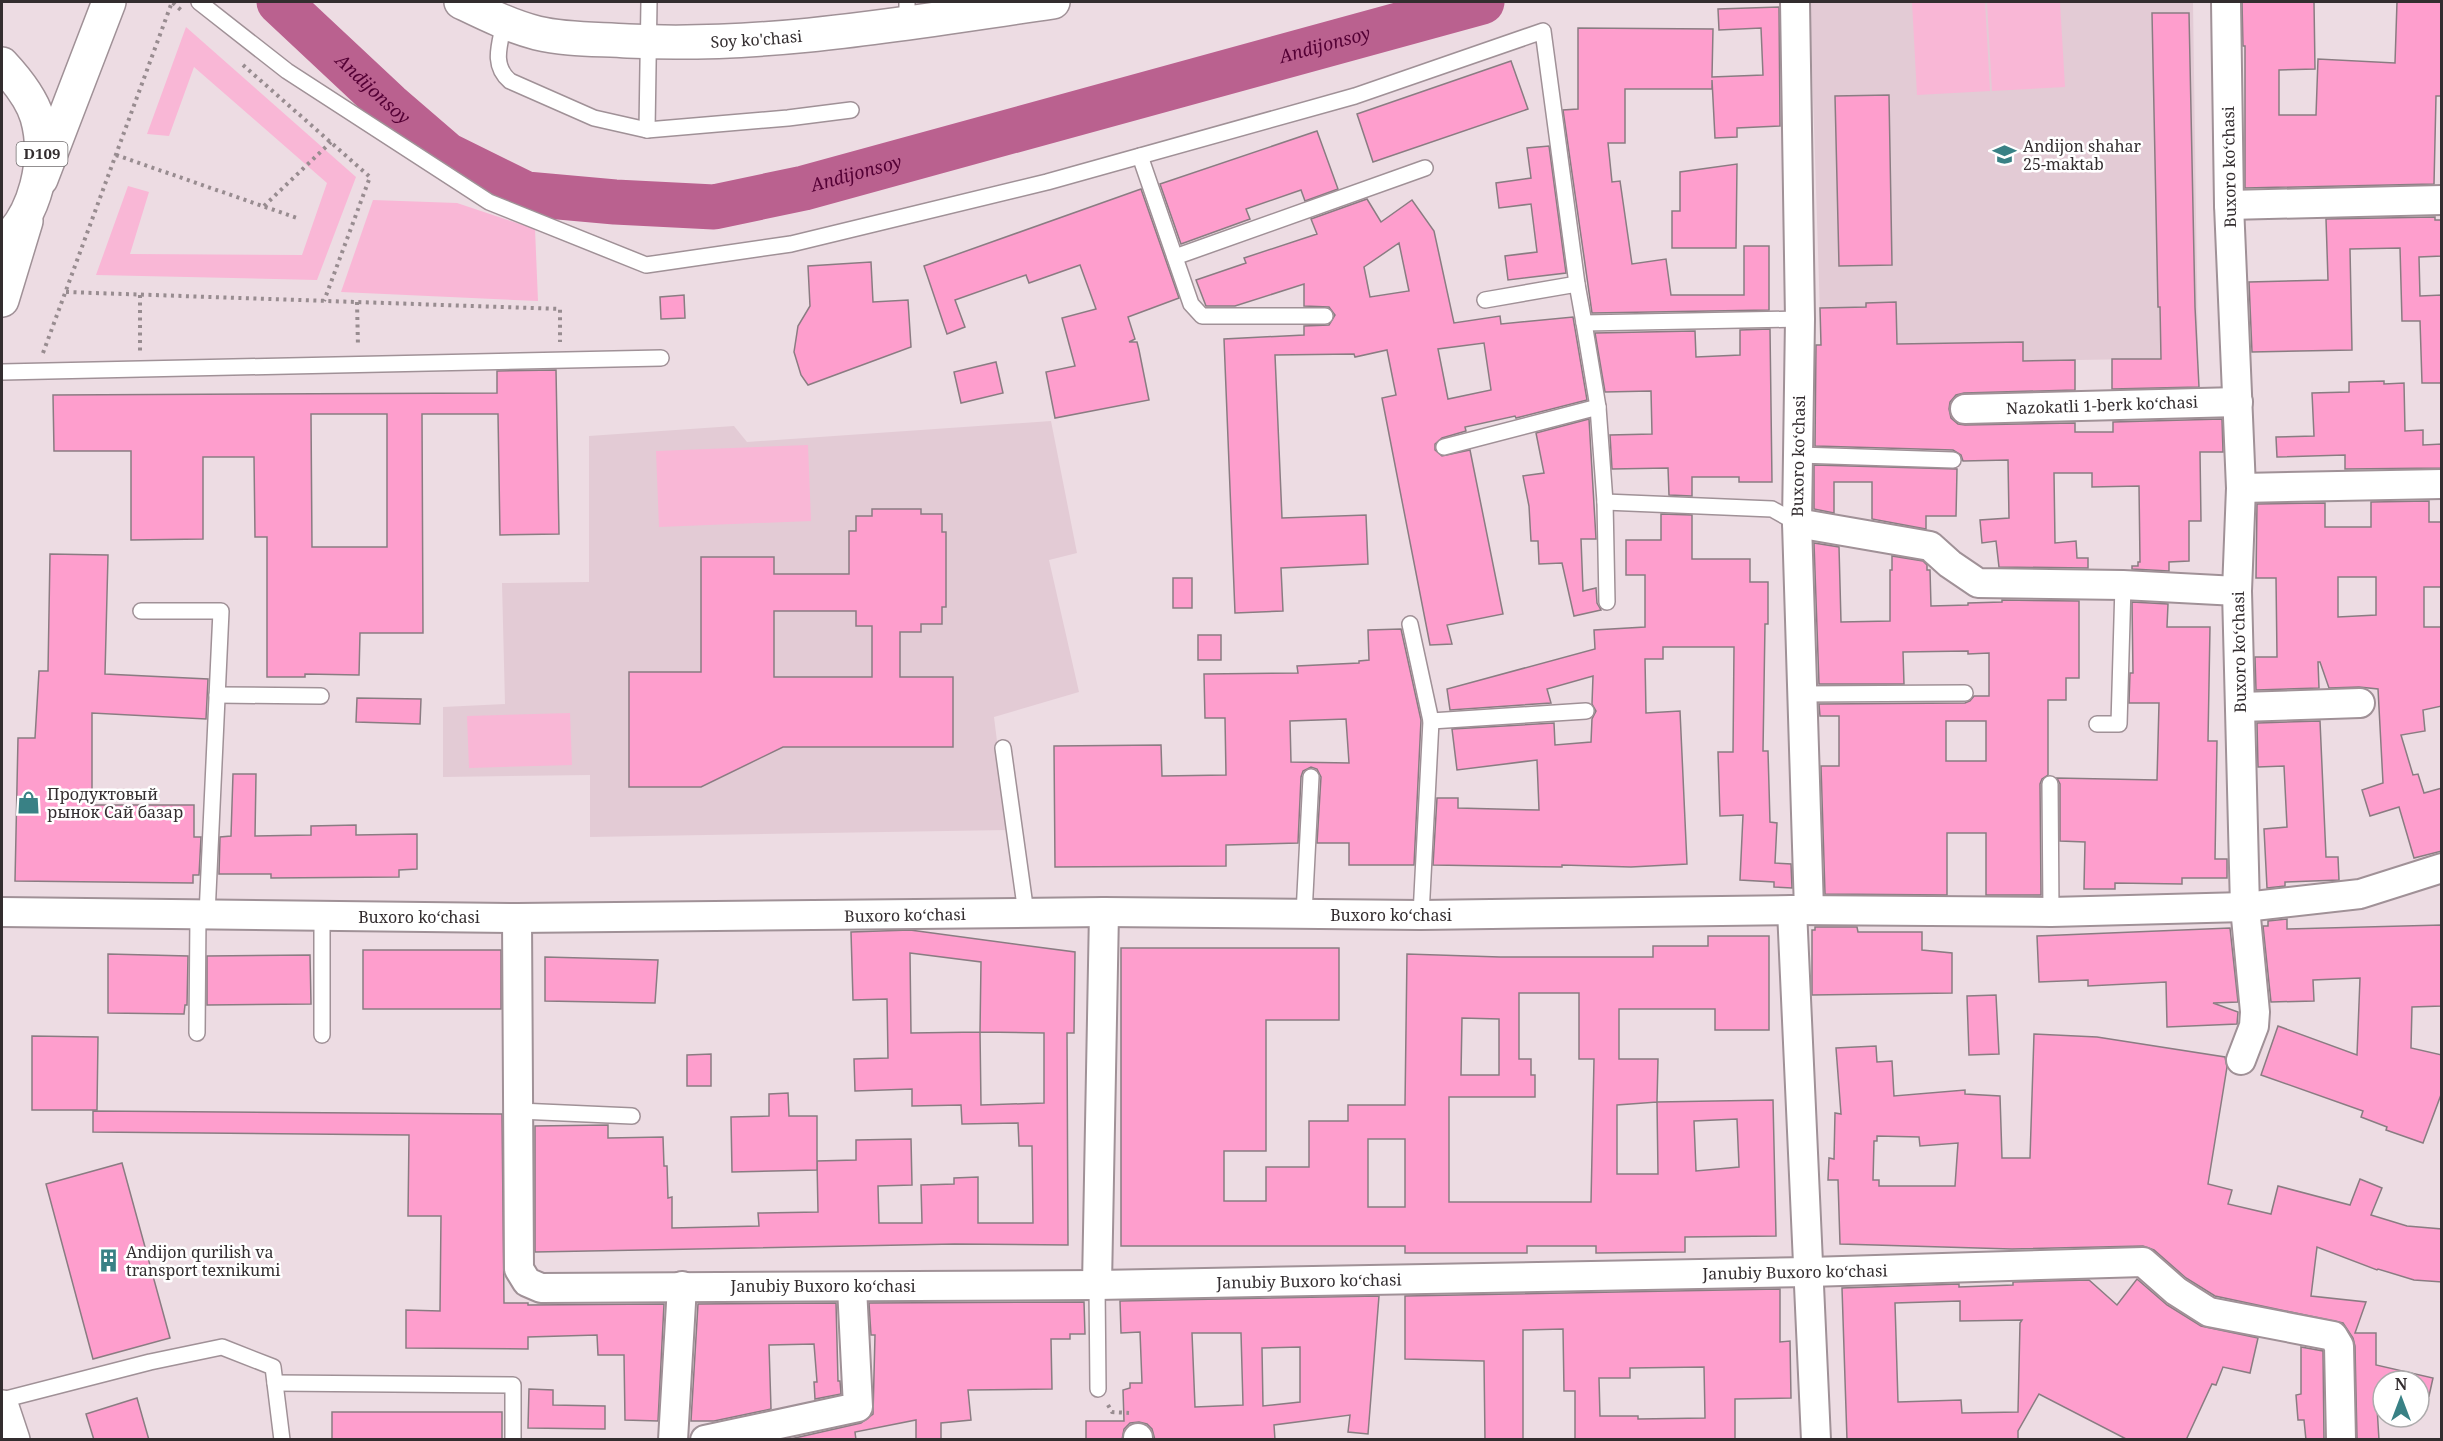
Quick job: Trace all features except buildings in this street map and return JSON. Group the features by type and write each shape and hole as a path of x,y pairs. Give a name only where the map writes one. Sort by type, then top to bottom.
{"main road":[{"path":"33,200 108,2"},
{"name":"Soy ko'chasi","path":"462,2 504,23 539,34 649,42 707,43 778,38 907,12 1053,2"},
{"name":"D109","path":"2,64 18,80 37,117 42,159 33,200 2,300"},
{"name":"D109","path":"2,244 10,237 33,200"},
{"path":"2,1407 13,1440"}],"street":[{"name":"Buxoro koʻchasi","path":"1795,2 1800,319 1797,523 1800,910"},
{"name":"Buxoro koʻchasi","path":"2226,2 2229,205 2241,488 2237,591 2245,907"},
{"path":"2229,205 2442,200"},
{"name":"Nazokatli 1-berk koʻchasi","path":"1965,409 2238,402"},
{"path":"2241,488 2442,484"},
{"path":"1797,523 1930,546 1950,564 1978,583 2123,585 2237,591"},
{"path":"2240,707 2360,703"},
{"name":"Buxoro koʻchasi","path":"2,912 517,918 1104,912 1421,915 1800,910 2051,912 2245,907 2360,894 2442,868"},
{"path":"2241,1060 2254,1026 2255,1012 2245,907"},
{"path":"1800,910 1809,1272 1816,1440"},
{"path":"1096,1285 1104,912"},
{"name":"Janubiy Buxoro koʻchasi","path":"517,918 519,1269 526,1282 541,1288 1096,1285 1809,1272 2144,1262 2176,1291 2210,1312 2333,1336 2339,1346 2341,1440"},
{"path":"673,1440 682,1286"},
{"path":"705,1440 858,1407 852,1287"}],"lane":[{"path":"199,2 287,71 489,202 646,265 791,244 1047,182 1355,96 1543,31 1576,284 1598,406 1605,502 1607,602"},
{"path":"647,130 649,2"},
{"path":"504,23 498,61 503,75 510,81 594,118 647,130 788,118 851,110"},
{"path":"1140,156 1191,304 1202,316 1326,316"},
{"path":"1175,257 1425,168"},
{"path":"1485,300 1576,284"},
{"path":"1584,322 1800,319"},
{"path":"2,372 661,358"},
{"path":"1444,447 1598,406"},
{"path":"1799,455 1953,460"},
{"path":"1605,502 1772,509 1797,523"},
{"path":"2097,724 2119,724 2123,585"},
{"path":"141,611 221,612 197,1033"},
{"path":"1410,624 1431,720 1421,915"},
{"path":"1800,694 1965,693"},
{"path":"217,695 321,696"},
{"path":"1431,720 1586,711"},
{"path":"1003,748 1026,913"},
{"path":"1304,914 1311,777"},
{"path":"2050,784 2051,912"},
{"path":"322,916 322,1035"},
{"path":"519,1111 632,1116"},
{"path":"1096,1285 1098,1389"},
{"path":"2,1400 150,1362 222,1347 273,1367 282,1440"},
{"path":"275,1383 513,1385 513,1440"}],"path":[{"path":"37,371 172,2 190,18"},
{"path":"243,64 370,177 324,301"},
{"path":"264,206 331,142"},
{"path":"116,155 297,218"},
{"path":"66,292 560,309 560,360"},
{"path":"140,295 140,369"},
{"path":"357,302 359,364"},
{"path":"1098,1389 1112,1412 1138,1414 1138,1439"}],"shaded area":[{"name":"Andijon shahar 25-maktab","path":"1810,2 2193,2 2198,358 2023,361 2022,342 1821,345"},
{"path":"1912,2 1985,2 1990,91 1917,95"},
{"path":"1987,2 2060,2 2065,87 1992,91"},
{"path":"186,27 356,177 317,280 96,275 128,186 149,192 130,254 302,255 327,183 194,67 169,136 147,134"},
{"path":"373,200 457,203 535,229 538,301 341,292"},
{"path":"1051,421 1077,553 1049,560 1079,692 994,717 1008,830 590,837 590,775 443,777 443,707 505,704 502,583 589,582 589,436 734,426 747,442"},
{"path":"808,445 811,521 659,527 656,451"},
{"path":"570,713 572,765 469,768 467,716"}],"waterway":[{"name":"Andijonsoy","path":"279,2 389,105 447,155 526,194 615,202 714,207 804,188 1482,2"}],"place":[{"name":"Andijon shahar 25-maktab","path":"2005,155"},
{"name":"Продуктовый рынок Сай базар","path":"29,803"},
{"name":"Andijon qurilish va transport texnikumi","path":"108,1261"}]}
